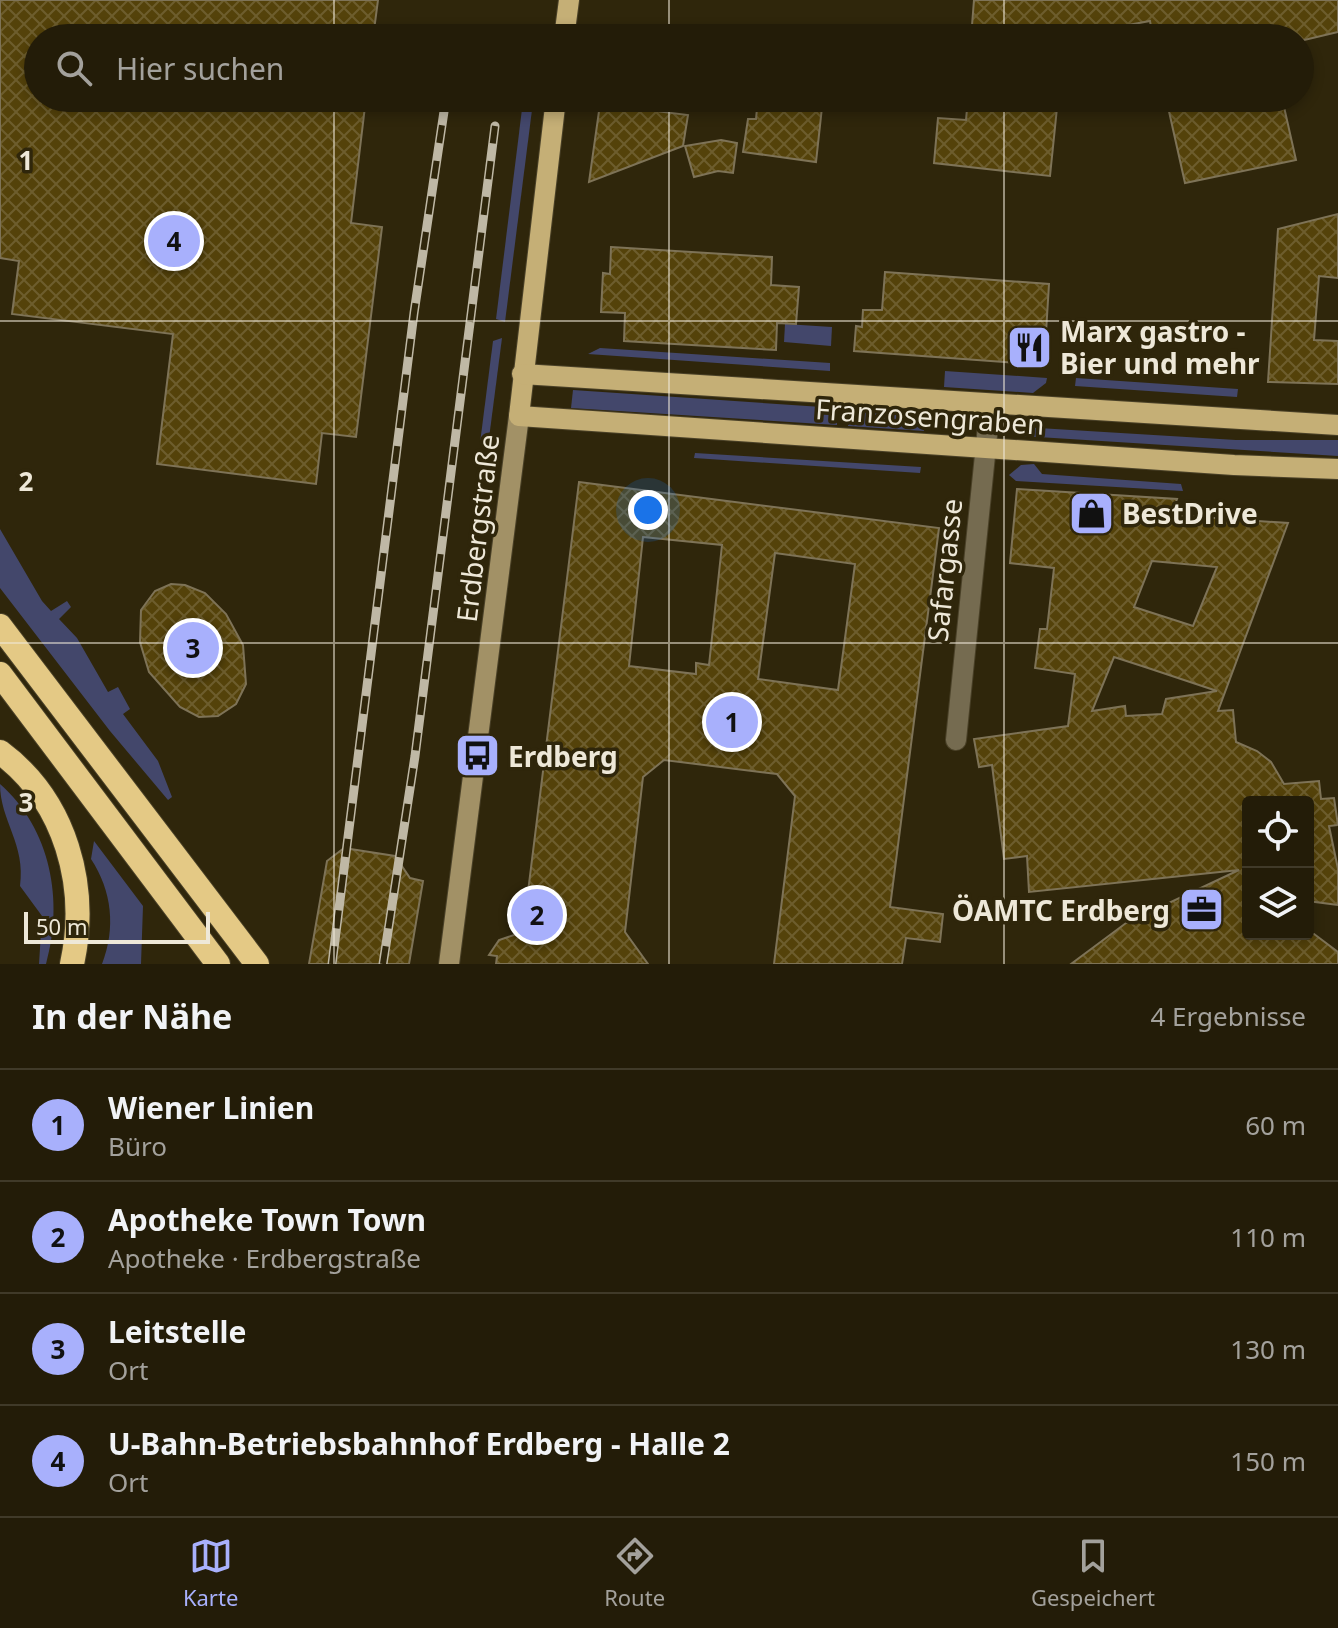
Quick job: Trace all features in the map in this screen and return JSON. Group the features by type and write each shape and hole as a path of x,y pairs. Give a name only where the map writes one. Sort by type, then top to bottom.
{"highway":[{"path":"0,626 257,964"},
{"path":"0,674 218,964"},
{"path":"0,752 38,791 52,811 68,849 79,920 72,964"}],"main road":[{"path":"566,24 569,0"},
{"name":"Erdbergstraße","path":"519,416 554,112"},
{"name":"Franzosengraben","path":"522,374 990,406 1338,425"},
{"name":"Franzosengraben","path":"519,416 1338,469"}],"street":[{"name":"Safargasse","path":"956,740 990,406"},
{"name":"Erdbergstraße","path":"449,964 519,416"}],"shaded area":[{"path":"522,112 532,112 505,322 496,319"},
{"path":"785,324 832,327 831,346 784,342"},
{"path":"502,338 488,446 480,443 493,341"},
{"path":"600,348 830,363 830,371 588,354"},
{"path":"945,371 1047,378 1046,383 1033,393 944,387"},
{"path":"1076,378 1238,389 1237,397 1075,386"},
{"path":"573,390 837,408 837,425 571,408"},
{"path":"849,408 925,413 924,431 848,426"},
{"path":"1022,427 1236,440 1338,440 1338,456 1022,436 1018,433"},
{"path":"695,453 921,467 920,473 694,458"},
{"path":"1034,464 1042,474 1181,484 1183,491 1016,481 1009,475 1021,465"},
{"path":"0,529 51,611 67,601 71,607 59,619 77,638 108,692 118,687 130,709 123,714 158,761 172,797 168,800 110,731 0,588"},
{"path":"0,784 31,822 49,867 54,916 46,964 39,964 42,916 20,886 19,858 4,810"},
{"path":"94,841 143,906 141,964 102,964 109,937 110,910 104,884 91,859"}],"building":[{"path":"0,0 378,0 375,24 24,24 24,112 364,112 351,223 382,227 356,437 322,433 316,484 157,464 173,334 12,314 19,261 0,258"},
{"path":"974,0 1338,0 1338,32 1314,38 1314,24 1151,24 1150,21 1134,24 972,24"},
{"path":"599,112 688,115 683,146 589,182"},
{"path":"757,112 821,112 816,162 743,152 748,119 756,119"},
{"path":"967,112 1057,112 1050,176 934,163 938,118 966,120"},
{"path":"1169,112 1285,112 1296,160 1185,183"},
{"path":"721,140 737,143 733,173 718,171 694,177 685,146"},
{"path":"1338,214 1338,278 1319,276 1314,340 1338,341 1338,384 1268,382 1278,229"},
{"path":"611,247 772,257 771,285 799,287 796,324 777,323 776,350 624,341 625,313 601,312 603,273 610,274"},
{"path":"885,272 1049,284 1044,365 854,351 856,326 862,327 863,310 882,310"},
{"path":"579,482 939,528 890,907 943,914 940,942 906,938 902,964 774,964 795,796 777,774 664,760 643,777 625,932 648,964 496,964 497,956 489,955 499,940 523,932","holes":["643,537 722,545 709,665 696,663 696,674 629,666","775,553 855,564 838,690 758,679"]},
{"path":"1017,489 1177,499 1171,515 1288,523 1218,711 1233,710 1236,742 1257,751 1271,762 1284,784 1319,781 1321,799 1334,798 1338,825 1329,826 1338,869 1338,905 1314,902 1314,796 1242,796 1242,940 1314,940 1314,934 1338,952 1338,964 1071,964 1126,923 1239,870 1029,892 1027,856 1004,859 992,765 979,767 974,739 1068,726 1075,674 1035,668 1040,629 1047,629 1054,568 1010,563","holes":["1152,561 1217,567 1193,626 1134,607","1114,657 1217,691 1166,699 1162,714 1126,716 1125,706 1092,711"]},
{"path":"171,584 185,585 205,593 226,614 243,645 246,684 236,704 218,716 199,717 180,707 149,672 140,642 141,610 155,591"},
{"path":"344,848 395,856 410,878 423,881 409,964 309,964 327,861"}],"railway":[{"path":"332,964 414,313 444,112"},
{"path":"383,964 415,756 495,126"}],"place":[{"name":"U-Bahn-Betriebsbahnhof Erdberg - Halle 2","path":"174,241"},
{"name":"Marx gastro - Bier und mehr","path":"1029,347"},
{"name":"BestDrive","path":"1091,513"},
{"name":"Leitstelle","path":"193,648"},
{"name":"Wiener Linien","path":"732,722"},
{"name":"Erdberg","path":"477,756"},
{"name":"ÖAMTC Erdberg","path":"1201,910"},
{"name":"Apotheke Town Town","path":"537,915"}]}
